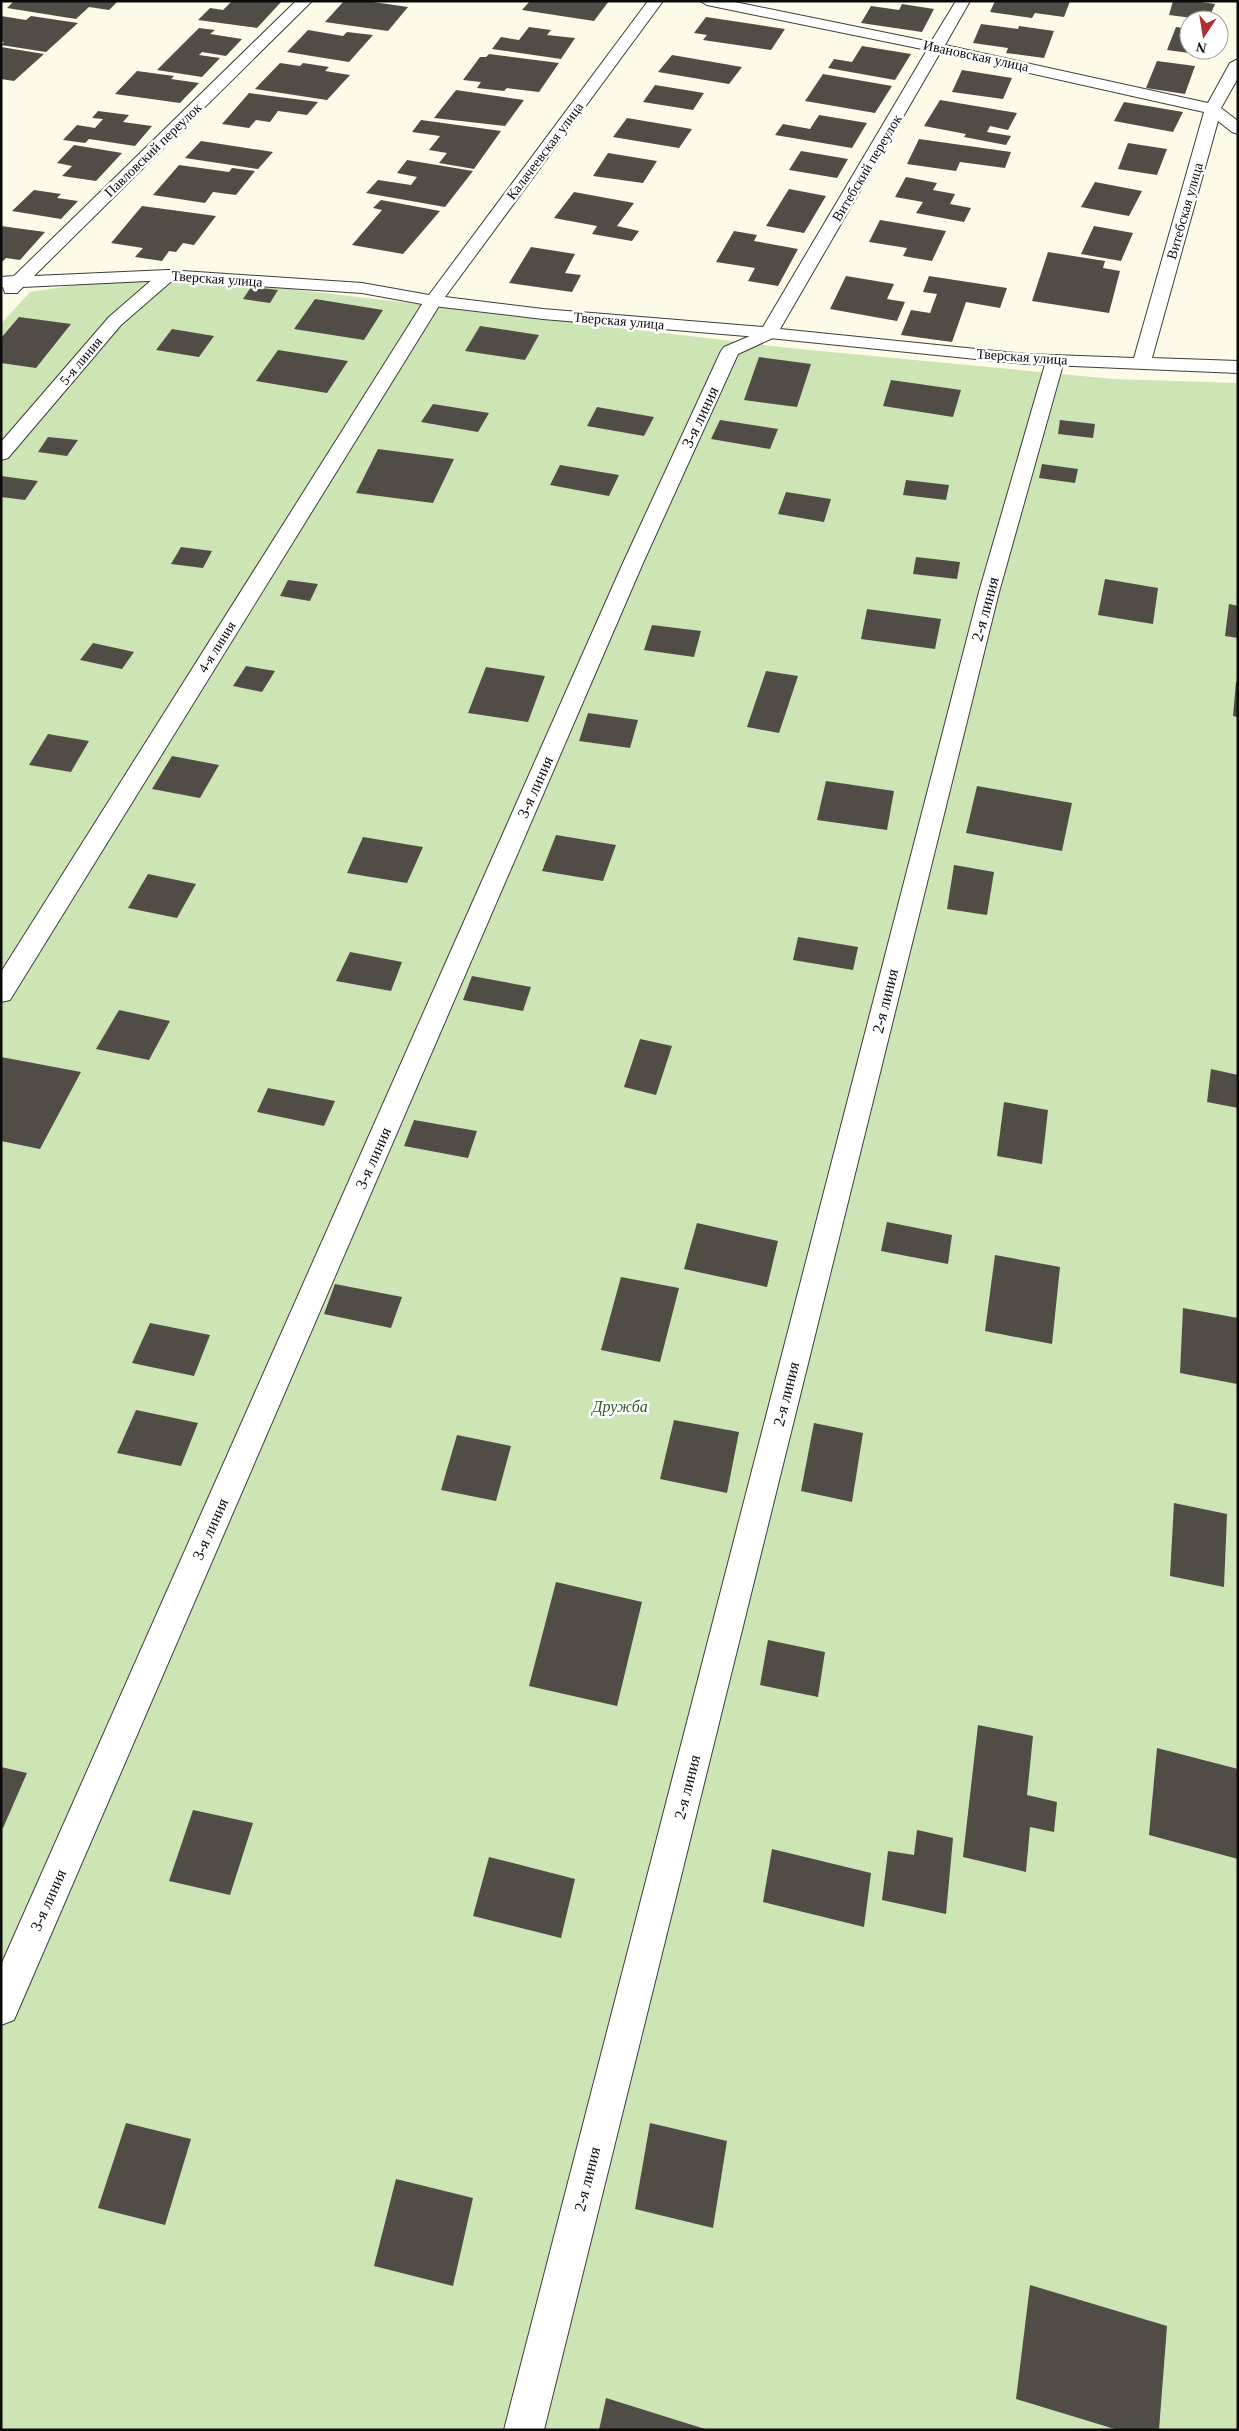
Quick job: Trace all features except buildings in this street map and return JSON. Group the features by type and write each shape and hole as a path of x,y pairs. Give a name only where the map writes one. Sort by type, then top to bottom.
{"street":[{"name":"Павловский переулок","path":"1,299 10,282 305,1"},
{"name":"Калачеевская улица","path":"434,301 656,1"},
{"name":"Ивановская улица","path":"707,1 938,48 1213,110 1238,129"},
{"name":"Витебский переулок","path":"769,333 938,48 963,1"},
{"name":"Витебская улица","path":"1142,362 1213,110 1238,63"},
{"name":"Тверская улица","path":"10,282 95,280 168,275 362,288 434,301 543,314 1055,360 1238,367"},
{"name":"5-я линия","path":"1,454 115,321 168,275"},
{"name":"4-я линия","path":"1,993 434,301"},
{"name":"3-я линия","path":"1,2007 633,563 730,351 769,333"},
{"name":"2-я линия","path":"524,2430 988,592 1055,360"}],"green space":[{"name":"Дружба","path":"155,273 799,349 1114,379 1238,383 1238,2430 1,2430 1,324 30,292"}]}
